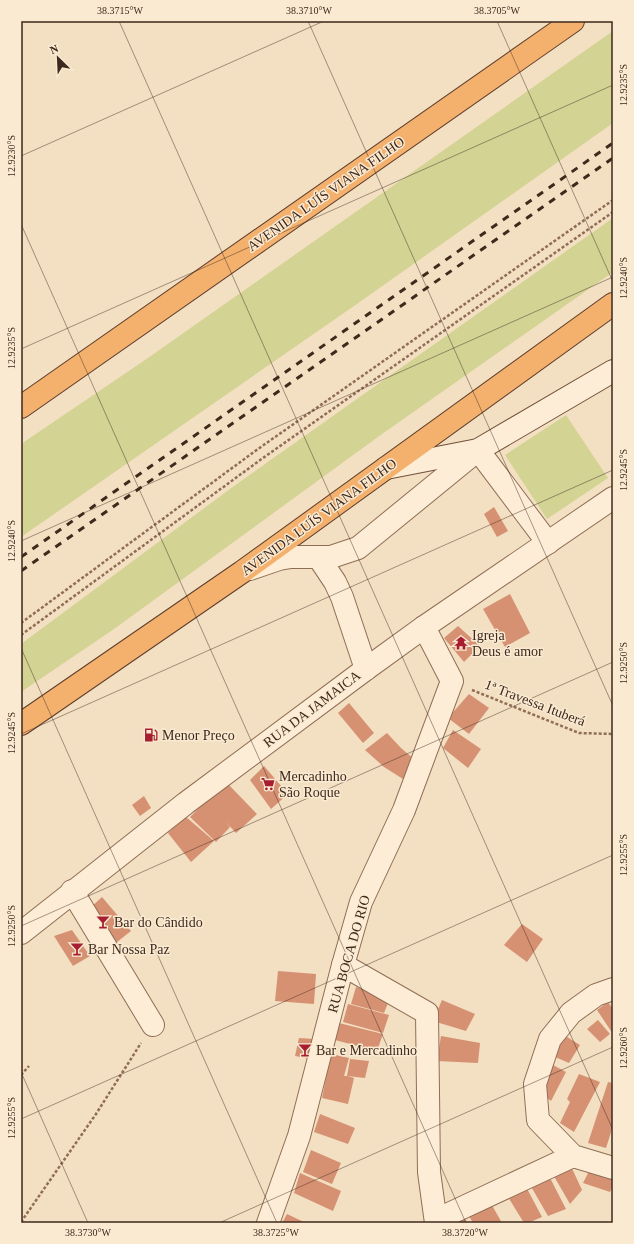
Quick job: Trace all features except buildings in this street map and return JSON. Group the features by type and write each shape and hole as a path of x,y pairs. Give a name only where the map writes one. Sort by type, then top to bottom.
{"highway":[{"name":"AVENIDA LUÍS VIANA FILHO","path":"21,407 573,21"},
{"name":"AVENIDA LUÍS VIANA FILHO","path":"21,724 242,572 613,304"}],"street":[{"path":"242,572 279,559 291,557 331,557 358,548 478,450 613,371"},
{"path":"386,468 478,450"},
{"path":"478,450 548,543"},
{"name":"RUA DA JAMAICA","path":"21,933 186,802 366,669 424,627 613,498"},
{"path":"319,558 335,582 342,597 366,669"},
{"path":"424,627 452,681"},
{"name":"RUA BOCA DO RIO","path":"268,1223 299,1136 343,965 361,902 404,810 452,681"},
{"path":"72,891 153,1025"},
{"path":"343,965 427,1013 429,1172 436,1222 573,1156"},
{"path":"613,989 596,995 571,1013 550,1040 535,1084 538,1120 573,1156 613,1168"}],"path":[{"path":"21,623 258,449 613,200"},
{"path":"21,635 263,458 613,212"},
{"name":"1ª Travessa Ituberá","path":"452,681 579,733 613,734"},
{"path":"21,1222 96,1114 153,1025"},
{"path":"21,1075 29,1066"}],"green space":[{"path":"613,31 613,123 354,306 21,537 21,444 148,358"},
{"path":"613,218 613,272 382,434 114,629 21,692 21,644 234,486"},
{"path":"566,415 608,478 547,519 505,455"}],"railway":[{"path":"21,557 613,143"},
{"path":"21,571 613,158"}],"place":[{"name":"Igreja Deus é amor","path":"461,643"},
{"name":"Menor Preço","path":"151,735"},
{"name":"Mercadinho São Roque","path":"268,784"},
{"name":"Bar do Cândido","path":"103,922"},
{"name":"Bar Nossa Paz","path":"77,949"},
{"name":"Bar e Mercadinho","path":"305,1050"}]}
